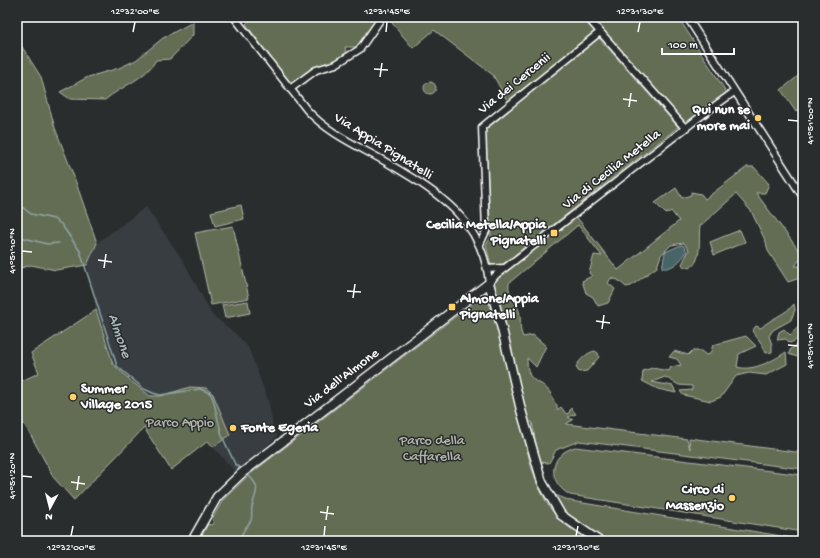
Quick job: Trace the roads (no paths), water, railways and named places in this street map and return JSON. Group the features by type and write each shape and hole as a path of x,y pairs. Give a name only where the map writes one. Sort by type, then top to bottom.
{"main road":[{"name":"Via dell'Almone","path":"192,541 217,497 245,471 489,283"},
{"name":"Via Appia Pignatelli","path":"489,283 502,329 521,410 542,482 561,516 599,541"}],"street":[{"name":"Via Appia Pignatelli","path":"234,17 290,89 315,118 327,129 344,141 391,165 454,210 467,223 480,244 489,283"},
{"path":"290,89 316,70 336,64 360,49 382,17"},
{"path":"587,17 685,128"},
{"path":"687,17 803,197"},
{"name":"Via dei Cercenii","path":"480,244 486,231 482,128 600,32"},
{"name":"Via di Cecilia Metella","path":"489,283 505,268 685,128 734,92"},
{"path":"487,269 505,268"}],"water":[{"path":"681,245 684,246 687,251 682,258 673,266 662,268 665,252"}],"waterway":[{"name":"Almone","path":"17,203 31,214 54,219 61,224 80,251 117,366 144,389 153,393 160,395 200,389 210,393 213,399 222,436 235,464 241,469"},
{"path":"17,236 47,244 59,243"},
{"name":"Almone","path":"240,541 242,533 251,521 252,507 257,489 255,483 247,474"}],"place":[{"name":"Qui nun se more mai","path":"758,118"},
{"name":"Cecilia Metella/Appia Pignatelli","path":"554,233"},
{"name":"Almone/Appia Pignatelli","path":"452,307"},
{"name":"Summer Village 2015","path":"73,397"},
{"name":"Fonte Egeria","path":"233,428"},
{"name":"Circo di Massenzio","path":"732,498"}],"park label":[{"name":"Parco Appio","path":"180,423"},
{"name":"Parco della Caffarella","path":"432,450"}]}
